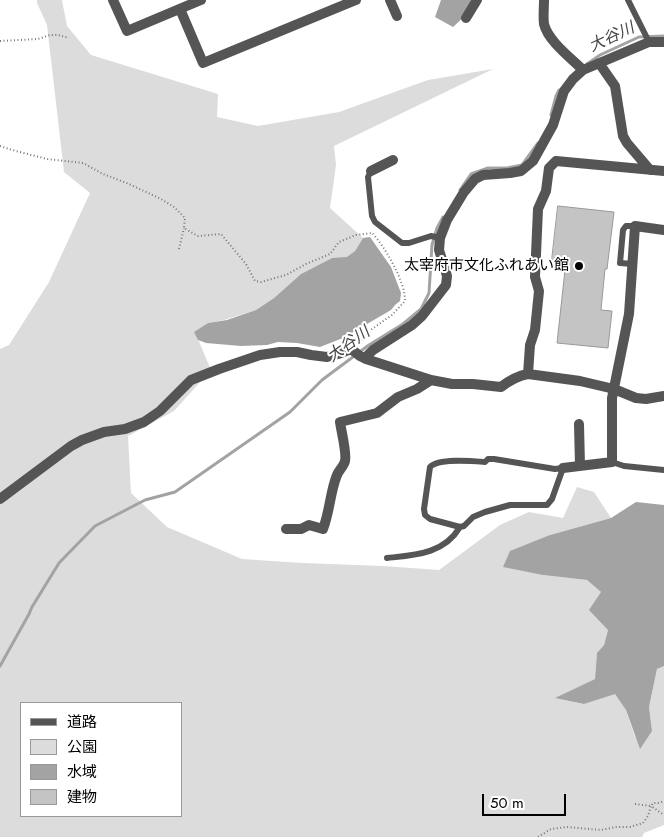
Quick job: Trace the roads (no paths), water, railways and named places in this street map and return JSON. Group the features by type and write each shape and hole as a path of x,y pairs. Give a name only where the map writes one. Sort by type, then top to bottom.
{"street":[{"path":"113,0 127,31 201,0"},
{"path":"180,9 203,63 356,0"},
{"path":"390,0 398,16"},
{"path":"466,18 477,0"},
{"path":"544,0 544,22 550,38 583,70"},
{"path":"366,360 373,350 412,325 422,316 446,285 447,276 439,250 440,238 447,220 464,192 475,179 483,175 521,171 533,161 553,125 564,91 583,70 649,42 664,42"},
{"path":"599,63 615,86 623,136 650,170"},
{"path":"371,171 393,160"},
{"path":"533,161 549,168"},
{"path":"528,374 530,345 535,330 539,291 535,276 538,209 546,191 549,168 556,161 664,171"},
{"path":"564,468 612,462 612,398 629,314 635,226 664,230"},
{"path":"0,499 71,446 104,432 125,429 144,422 160,411 191,380 260,355 297,352 327,357 351,349 366,360 431,380 452,384 501,387 510,380 528,374 614,388 636,398 646,399 664,396"},
{"path":"286,529 301,529 309,525 323,528 328,516 329,503 337,475 345,461 340,422 377,413 398,397 417,389 431,380"},
{"path":"579,424 580,466"}],"lane":[{"path":"628,0 649,42"},
{"path":"371,171 368,177 372,216 375,222 402,243 432,236 440,238"},
{"path":"387,558 425,553 447,543 455,536 460,527 464,526 473,517 485,512 510,505 547,505 552,499 564,468 555,469 494,459 488,459 485,462 459,461 433,464 429,470 424,509 425,515 430,519 460,527"},
{"path":"612,462 624,466 664,470"}],"water":[{"path":"441,0 471,0 468,13 453,27 435,17"},
{"path":"370,237 391,267 401,293 400,301 391,310 343,338 320,347 278,342 267,345 241,346 206,343 198,340 194,332 208,323 227,320 256,310 274,298 301,274 332,258 347,257 355,251 363,238"},
{"path":"636,502 664,505 664,666 657,669 649,707 652,731 640,749 626,710 615,694 584,704 555,698 595,679 597,653 604,645 608,630 589,610 601,592 587,580 543,575 503,567 510,551 550,535 611,518"}],"waterway":[{"name":"大谷川","path":"587,64 600,55 639,37 664,36"},
{"name":"大谷川","path":"551,115 559,90"},
{"name":"大谷川","path":"460,190 471,174 488,168 507,168 522,165 538,143"},
{"name":"大谷川","path":"0,666 32,607 59,563 95,526 145,500 175,492 290,412 322,380 369,345 403,324 421,309 429,293 432,245 437,228 443,217"}],"place":[{"name":"太宰府市文化ふれあい館","path":"579,266"}]}
